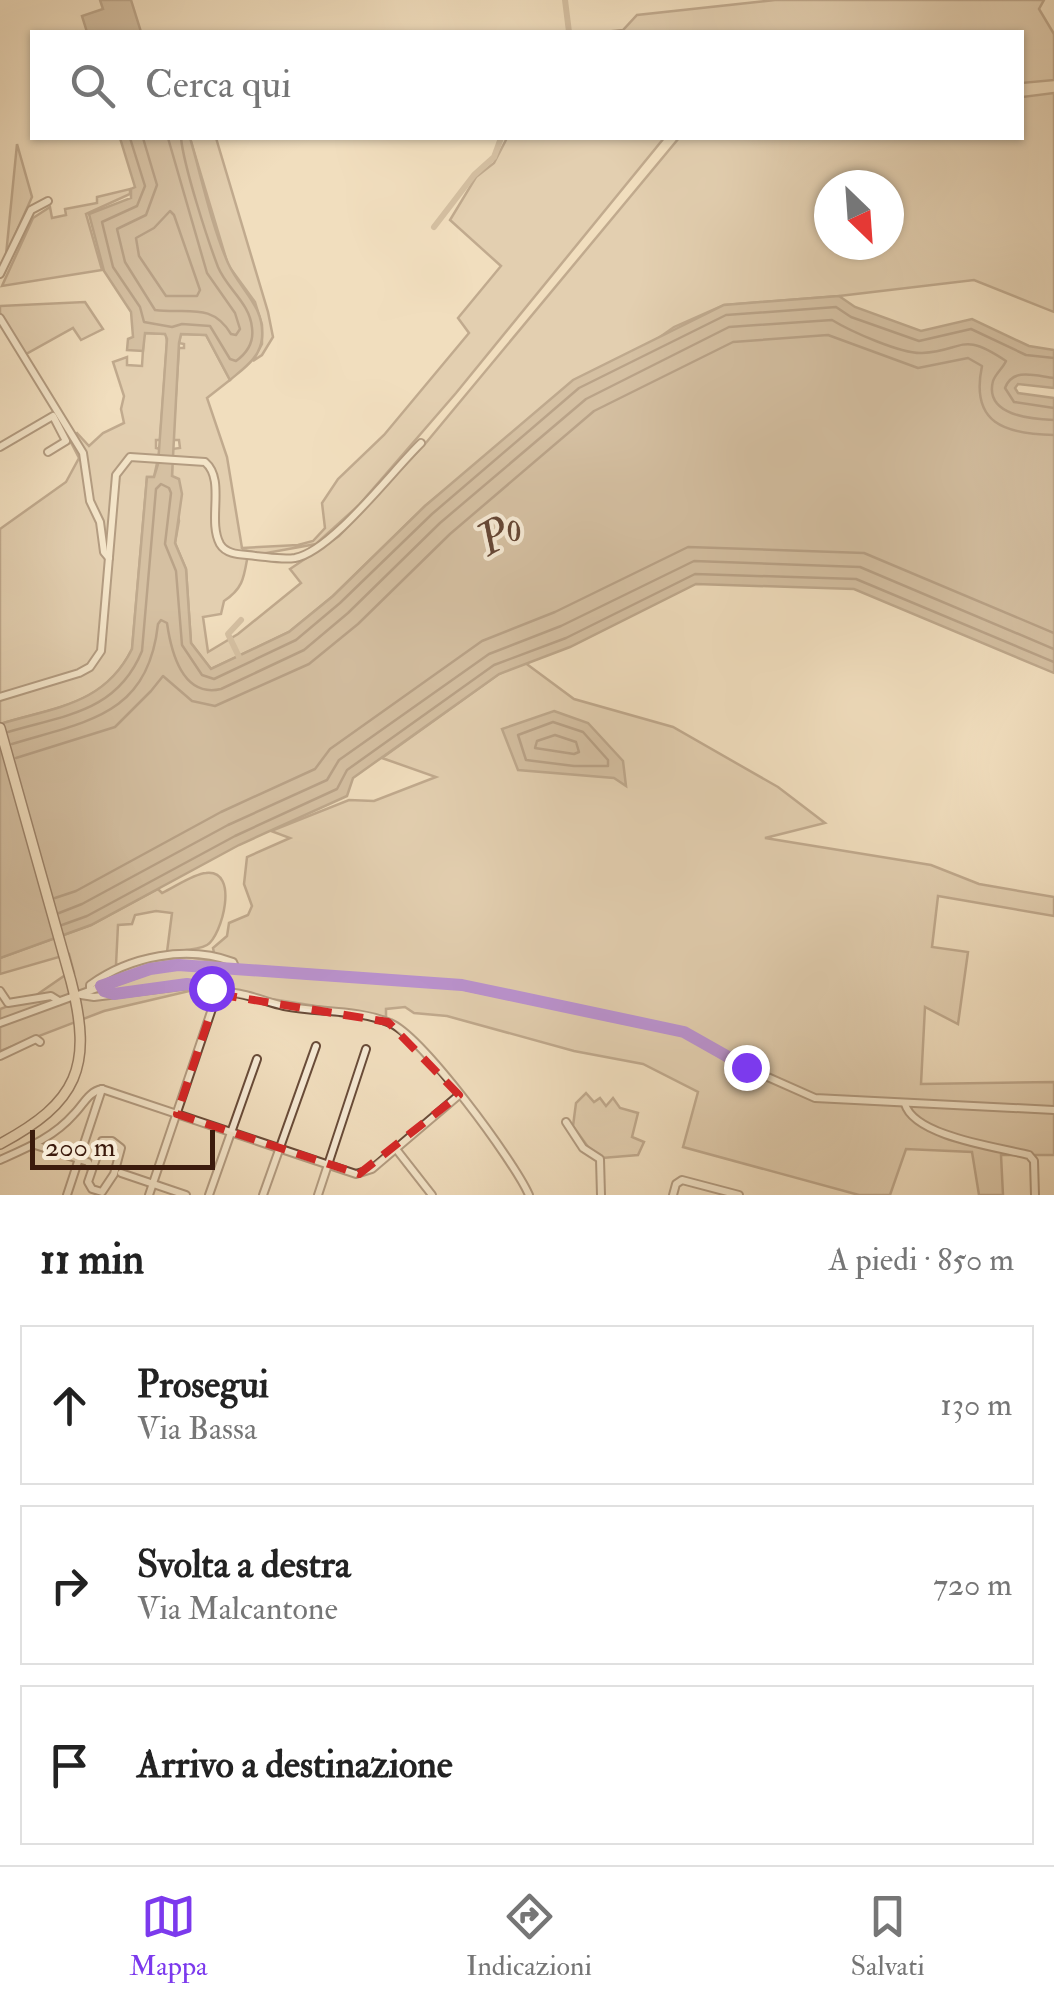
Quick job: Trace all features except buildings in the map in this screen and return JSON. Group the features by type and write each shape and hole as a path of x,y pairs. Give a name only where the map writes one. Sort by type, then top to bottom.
{"main road":[{"path":"0,728 78,996 81,1053 70,1086 48,1114 0,1144"}],"street":[{"path":"0,274 28,213 48,201"},
{"path":"0,318 86,460 90,501 100,522 104,552 110,558"},
{"path":"0,447 56,415"},
{"path":"48,452 66,442 56,415"},
{"path":"0,698 79,673 94,662 104,642 118,469 130,457 202,460 212,468 218,536 223,548 233,553 288,559 304,555 337,532 421,443"},
{"path":"92,993 90,985 106,975 163,956 207,955 233,962 236,969"},
{"path":"92,993 101,986 167,966 462,985 684,1032 746,1067 815,1098 1054,1110"},
{"path":"0,1026 11,1018 92,993 192,984 211,988 216,994"},
{"path":"101,986 114,994"},
{"path":"0,990 8,1003 51,996 60,1001"},
{"path":"216,994 224,992 388,1022 404,1030 426,1052 510,1162 529,1195"},
{"path":"149,1195 216,994"},
{"path":"0,1056 36,1038 40,1042"},
{"path":"264,1195 316,1046"},
{"path":"318,1195 366,1049"},
{"path":"209,1195 257,1059"},
{"path":"0,1160 65,1123 92,1091 102,1089 362,1174 459,1095"},
{"path":"68,1195 88,1162 102,1142 112,1141 121,1148 117,1170 107,1189 96,1191 88,1185 88,1162 102,1089"},
{"path":"905,1104 912,1118 933,1131 1029,1155 1034,1161 1036,1195"},
{"path":"566,1122 583,1148 600,1159 601,1195"},
{"path":"34,1144 88,1162"},
{"path":"396,1148 432,1195"},
{"path":"117,1170 186,1195"},
{"path":"673,1195 682,1180 738,1195"}],"highlighted area":[{"path":"217,994 388,1022 459,1095 359,1174 177,1114"}],"shaded area":[{"path":"775,0 1044,0 1039,9 1054,34 1054,80 1024,83 1024,30 623,30 637,15"},
{"path":"1054,93 1054,312 974,280 724,305 674,327 462,476 289,632 211,669 191,643 186,569 175,543 179,521 172,449 180,448 179,440 173,440 179,348 184,348 179,343 181,334 206,335 230,380 207,398 227,457 242,548 313,541 325,528 322,503 338,479 384,435 469,333 458,318 501,266 450,220 476,177 494,163 506,140 662,140 456,393 359,505 316,544 261,554 244,550 248,554 239,586 224,601 221,614 203,617 208,652 238,634 301,583 290,569 339,536 425,444 677,140 1024,140 1024,97"},
{"path":"191,140 217,140 268,312 273,337 262,355 253,361 262,344 262,325 255,302 228,265"},
{"path":"17,144 32,197 6,255"},
{"path":"130,189 130,194 86,214 102,270 2,286 33,218 50,207 52,218 66,215 65,209 97,203 97,197"},
{"path":"85,302 103,329 81,340 73,328 26,354 0,313 0,306"},
{"path":"144,333 166,334 167,342 160,440 156,440 156,448 160,449 154,477 147,477 132,649 121,668 92,693 59,708 0,724 0,529 66,482 79,458 60,421 72,436 77,433 89,446 103,433 124,423 124,396 113,362 127,357 127,365 142,366"},
{"path":"524,662 574,699 673,727 778,787 825,823 765,838 931,865 979,884 1054,897 1054,916 938,896 932,947 968,952 958,1024 925,1007 921,1084 1054,1082 1054,1155 1001,1155 1003,1195 979,1195 972,1152 906,1149 890,1195 859,1195 683,1147 698,1092 643,1064 574,1051 447,1016 414,1013 405,1007 386,1009 386,1017 202,988 104,1011 0,1051 0,1009 35,996 74,973 69,954 0,974 0,958 91,925 158,889 162,893 206,873 223,881 225,892 222,917 213,939 193,949 167,952 172,913 135,915 132,924 118,925 116,965 188,957 237,965 214,953 213,948 227,936 229,923 248,915 252,906 244,884 247,857 290,838 271,831 349,800 374,801 436,777 382,758 499,674"},
{"path":"586,1093 594,1102 600,1098 606,1106 613,1098 620,1108 638,1113 632,1137 644,1142 638,1155 602,1158 588,1147 573,1126 576,1103"}],"water":[{"path":"100,0 131,0 140,30 86,30 82,16 103,9"},
{"name":"Po","path":"121,140 191,140 222,248 256,307 262,327 258,351 230,380 206,335 181,334 179,343 172,476 179,479 182,494 175,543 186,569 191,643 211,669 289,632 333,596 425,506 573,380 724,305 839,296 855,307 921,331 972,319 1029,346 1054,350 1054,388 1018,384 1015,388 1018,393 1054,398 1054,673 854,589 696,584 570,647 499,674 353,778 347,796 239,845 91,925 0,958 0,724 59,708 92,693 121,668 132,649 147,477 154,477 158,464 167,339 165,334 145,333 143,351 127,350 128,339 133,337 131,312 104,271 89,214 131,198 131,189 135,187"},
{"path":"554,711 588,723 623,761 626,786 614,778 518,770 502,729"}],"waterway":[{"path":"565,0 569,30"},
{"path":"434,227 474,175 494,157 500,140"},
{"path":"241,620 228,634 241,661"}],"route":[{"path":"211,988 187,984 114,994 101,986 150,969 178,965 462,985 684,1032 746,1067"}]}
